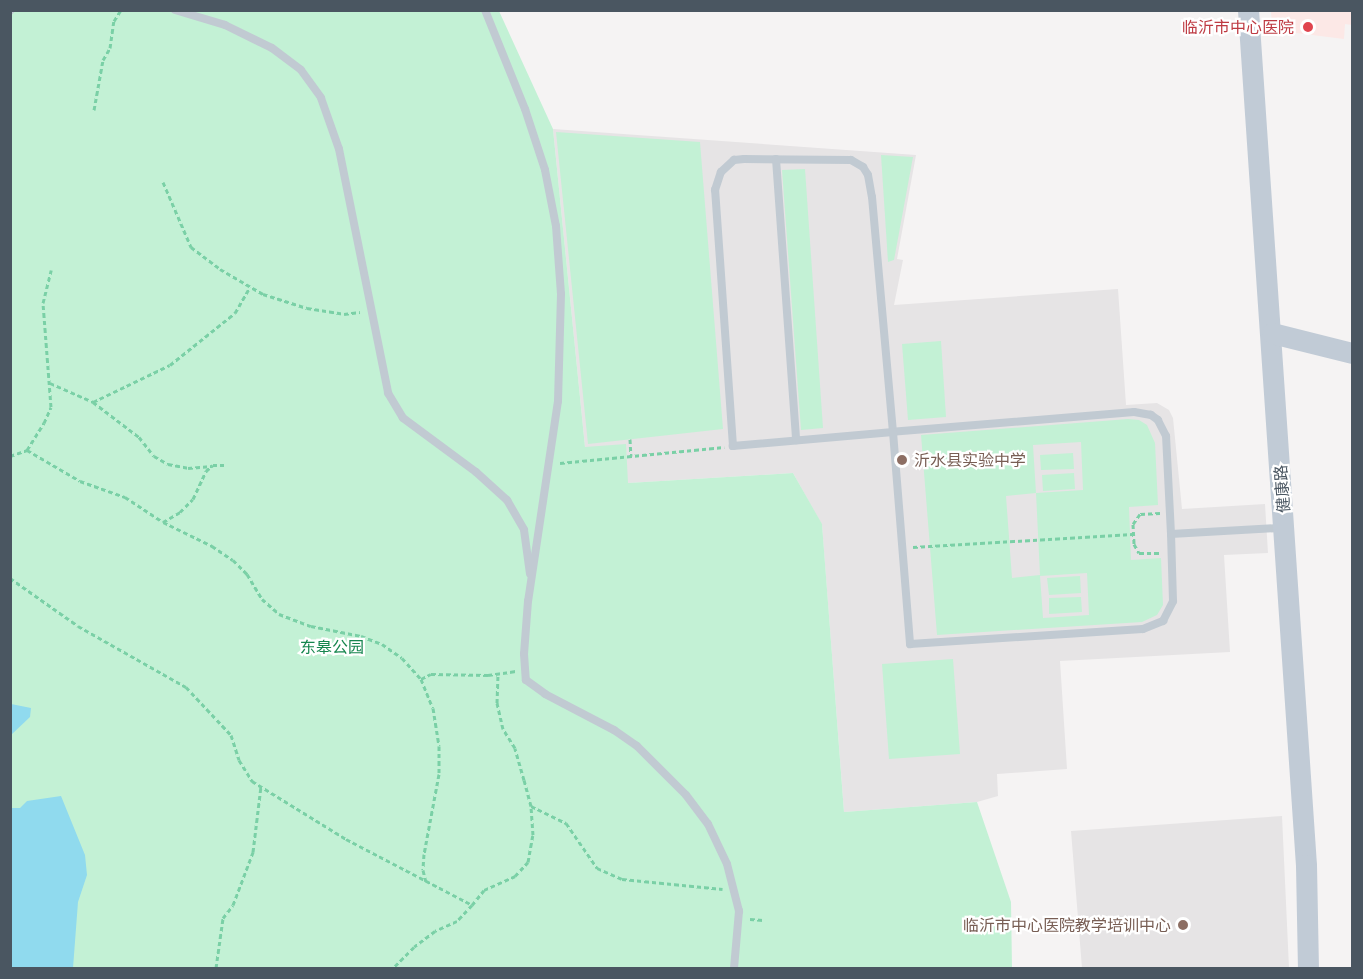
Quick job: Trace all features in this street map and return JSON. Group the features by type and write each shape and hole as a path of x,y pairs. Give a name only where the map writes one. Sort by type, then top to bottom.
{"main road":[{"name":"健康路","path":"1248,10 1285,528 1305,853 1308,969"},
{"path":"1272,333 1353,353"}],"lane":[{"path":"175,10 225,25 272,48 301,70 321,98 339,149 388,393 403,418 476,472 507,500 524,530 531,584"},
{"path":"485,10 525,109 545,170 556,226 561,294 561,345 551,464 531,584 526,680 545,694 614,730 637,746 686,795 708,824 727,864 739,911 734,969"},
{"path":"776,159 796,440"},
{"path":"776,159 734,160 721,171 716,179 735,446 893,432 1143,413 1158,420 1166,436 1173,601 1163,621 1152,626 1131,630 910,644 893,432 872,197 868,176 863,167 851,160 776,159"},
{"path":"1171,534 1285,528"}],"path":[{"path":"94,110 103,60 110,48 114,21 121,10"},
{"path":"162,182 191,247 219,269 263,294 308,308 344,314 370,311"},
{"path":"10,456 27,450 51,407 43,303 51,270"},
{"path":"93,402 170,365 235,313 250,287"},
{"path":"50,383 93,402 139,438 154,456 168,464 188,468 224,465"},
{"path":"630,439 631,456"},
{"path":"551,464 735,446"},
{"path":"27,450 80,481 125,496 163,522 212,546 233,560 247,574 262,600 279,614 311,626 361,636 382,644 402,658 421,679 433,708 439,746 439,774 424,854 423,870 426,882"},
{"path":"163,522 180,512 194,499 206,471 213,465"},
{"path":"1171,522 1161,513 1140,514 1134,520 1133,534 1136,549 1142,555 1162,553 1171,543"},
{"path":"902,548 1133,534"},
{"path":"10,578 78,626 186,687 231,735 239,760 252,781 346,839 472,905"},
{"path":"421,679 431,674 449,672 498,674 525,668"},
{"path":"393,969 414,947 435,932 457,921 484,891 515,876 528,862 533,835 531,806 515,748 501,720 497,704 498,674"},
{"path":"216,969 223,918 233,905 253,852 261,786"},
{"path":"531,806 566,824 597,868 622,879 734,891"}],"shaded area":[{"name":"临沂市中心医院","path":"1271,11 1352,11 1352,25 1345,24 1344,39 1272,30"},
{"name":"沂水县实验中学","path":"553,129 916,155 897,259 903,260 894,305 1118,289 1126,405 1157,403 1169,410 1173,418 1182,509 1265,504 1268,553 1224,555 1230,652 1060,661 1067,769 997,774 998,796 977,802 844,812 822,525 793,473 628,483 585,447"},
{"name":"临沂市中心医院教学培训中心","path":"1282,816 1289,968 1082,968 1071,831"}],"green space":[{"name":"东皋公园","path":"10,11 499,11 553,129 585,447 626,444 628,483 793,473 822,524 844,812 977,802 1011,902 1012,968 11,968"},
{"path":"556,132 700,142 723,429 588,444"},
{"path":"881,155 913,157 894,260 888,262"},
{"path":"805,169 823,428 801,430 782,170"},
{"path":"941,341 946,417 908,420 902,344"},
{"path":"1128,419 1139,420 1147,425 1155,443 1158,505 1129,507 1131,560 1161,558 1163,605 1157,615 1142,622 937,635 921,435","holes":["1081,442 1083,490 1036,493 1033,445","1036,493 1040,575 1012,578 1006,496","1087,573 1089,615 1043,618 1040,576"]},
{"path":"1073,453 1074,469 1041,470 1040,455"},
{"path":"1074,473 1075,489 1043,491 1042,475"},
{"path":"1080,576 1081,593 1049,595 1047,578"},
{"path":"1081,597 1082,612 1049,614 1049,598"},
{"path":"953,659 960,754 889,759 882,664"}],"water":[{"path":"11,704 31,708 30,717 11,735"},
{"path":"61,796 85,855 87,875 78,902 73,968 11,968 11,808 20,808 27,801"}],"place":[{"name":"临沂市中心医院","path":"1308,27"},
{"name":"沂水县实验中学","path":"902,460"},
{"name":"临沂市中心医院教学培训中心","path":"1183,925"}]}
